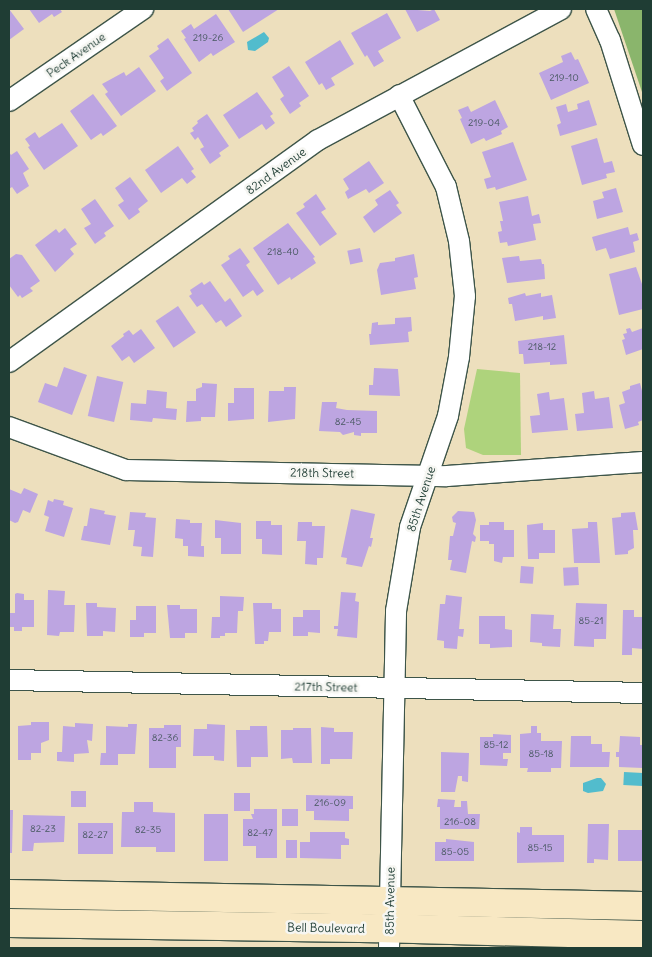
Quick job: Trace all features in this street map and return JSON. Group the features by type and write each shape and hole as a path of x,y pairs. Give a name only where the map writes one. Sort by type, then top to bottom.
{"street":[{"name":"Peck Avenue","path":"9,101 142,9"},
{"name":"82nd Avenue","path":"9,362 318,140 561,9"},
{"path":"596,9 610,40 643,145"},
{"name":"85th Avenue","path":"389,939 396,611 408,536 448,416 459,357 465,296 459,241 446,187 400,95"},
{"name":"218th Street","path":"9,427 126,470 429,475 643,462"},
{"name":"217th Street","path":"9,680 643,693"},
{"path":"9,894 643,906"},
{"name":"Bell Boulevard","path":"9,923 389,939 643,935"}],"green space":[{"path":"614,9 643,9 643,95"},
{"path":"477,369 520,373 521,455 483,455 466,448 464,429"}],"water":[{"path":"264,32 269,38 268,42 255,51 248,50 247,42"},
{"path":"624,772 643,773 642,786 623,785"},
{"path":"601,778 606,784 603,791 588,793 583,791 583,783"}],"building":[{"path":"9,9 24,29 9,40"},
{"path":"29,9 60,9 62,12 54,17 52,14 39,23"},
{"path":"228,9 279,9 243,32"},
{"path":"405,9 430,11 434,9 440,20 417,32"},
{"path":"387,13 401,38 378,51 384,61 374,67 367,55 365,57 351,33"},
{"path":"216,14 235,42 213,56 211,53 199,62 181,31 191,24 194,29"},
{"path":"168,38 192,73 167,91 160,81 164,78 149,56 159,49 157,46"},
{"path":"340,40 354,64 331,78 335,85 326,90 322,83 319,85 305,62"},
{"path":"571,52 575,60 578,59 589,83 551,100 539,73 563,62 561,56"},
{"path":"289,66 309,96 299,103 301,106 290,114 280,99 284,96 272,77"},
{"path":"139,67 156,91 121,116 105,94 108,92 102,84 124,72 126,76"},
{"path":"257,92 273,114 270,116 275,123 266,130 262,124 239,139 223,115"},
{"path":"93,94 117,126 103,136 101,133 91,140 70,111"},
{"path":"495,100 508,127 501,131 502,134 486,141 484,138 471,144 458,110 468,106 471,112"},
{"path":"589,100 597,125 560,136 557,125 561,123 556,107 566,104 568,112 578,109 577,104"},
{"path":"207,114 229,146 219,153 221,156 210,164 200,149 204,147 198,137 195,140 190,133 194,131 192,128 198,123 197,121"},
{"path":"62,123 78,146 44,170 28,147 30,146 25,139 35,132 39,138"},
{"path":"597,138 604,163 612,161 615,172 606,174 607,178 582,185 571,146"},
{"path":"513,142 527,180 496,190 495,187 487,189 484,179 491,177 482,152"},
{"path":"178,146 194,169 191,171 196,177 187,184 182,178 161,193 145,170"},
{"path":"17,151 29,169 23,173 29,186 17,194 12,187 9,189 9,152 11,155"},
{"path":"369,161 384,183 369,193 366,189 348,199 345,192 349,189 343,179"},
{"path":"130,177 148,201 138,209 140,212 129,220 118,205 124,201 115,188"},
{"path":"616,188 623,212 597,219 593,201 604,198 602,192"},
{"path":"390,190 399,203 396,205 402,213 374,233 363,217 378,205 375,200"},
{"path":"316,194 326,209 321,212 337,234 320,246 296,213 305,207 303,204"},
{"path":"528,196 532,216 539,214 541,223 533,224 536,240 508,246 507,242 500,243 498,232 502,231 500,221 503,221 499,202"},
{"path":"95,199 114,226 104,233 106,236 95,244 84,228 91,224 81,209"},
{"path":"288,223 315,257 313,258 316,263 291,280 290,277 278,285 253,248"},
{"path":"628,227 630,235 637,233 639,240 633,242 635,252 610,259 606,248 596,251 592,237"},
{"path":"65,228 77,244 70,249 74,254 55,272 35,245 56,229 59,233"},
{"path":"240,248 250,262 246,265 264,291 257,296 253,290 243,297 221,265 230,259 228,256"},
{"path":"360,248 363,262 350,264 347,251"},
{"path":"16,254 22,255 40,281 30,288 33,291 22,298 20,295 18,297 9,285 9,259"},
{"path":"414,254 418,277 414,278 416,289 381,295 377,270 380,263 395,261 395,258"},
{"path":"519,256 520,261 541,259 542,264 544,264 545,279 507,283 502,258"},
{"path":"636,267 643,287 643,309 619,315 609,274"},
{"path":"210,281 225,302 230,298 242,316 226,327 221,320 216,323 202,304 197,307 189,296 192,294 190,290 202,282 204,285"},
{"path":"525,293 526,296 541,293 541,297 552,295 556,318 543,320 543,316 515,321 512,304 509,304 508,298"},
{"path":"178,306 196,333 174,348 156,321"},
{"path":"411,317 412,331 408,332 409,342 370,345 369,334 371,334 372,323 378,322 378,325 395,324 395,318"},
{"path":"630,328 632,332 643,328 643,349 626,355 622,340 625,339 623,334 627,333 626,329"},
{"path":"141,329 155,348 134,363 129,356 122,361 111,346 129,330 133,335"},
{"path":"564,335 567,364 550,365 550,362 524,364 523,354 519,354 518,341"},
{"path":"64,367 87,375 72,415 38,402 45,383 57,387"},
{"path":"374,368 398,369 400,396 369,395 369,385 373,385"},
{"path":"97,376 123,382 114,422 88,416"},
{"path":"202,383 217,384 215,417 201,417 201,421 186,422 187,401 196,401 196,389 202,387"},
{"path":"640,383 643,395 643,420 638,422 639,425 625,429 619,405 625,403 622,392 630,389 630,386"},
{"path":"284,387 296,387 295,419 268,422 269,391 284,391"},
{"path":"234,388 254,388 254,419 228,421 228,403 234,403"},
{"path":"147,390 167,392 166,408 177,409 176,420 153,418 152,422 130,420 131,403 146,404"},
{"path":"594,391 595,399 609,397 613,428 577,431 575,414 584,413 582,393"},
{"path":"549,392 550,400 564,398 568,430 532,433 530,416 540,415 537,394"},
{"path":"322,402 337,402 336,408 347,410 377,411 377,433 361,433 361,436 354,435 354,432 343,435 340,432 319,431"},
{"path":"24,488 38,494 30,513 23,510 18,522 15,523 9,520 9,489 21,494"},
{"path":"54,499 64,501 63,505 73,508 64,537 45,531 49,517 44,515 48,500 53,502"},
{"path":"90,508 105,511 104,514 116,516 110,545 81,540 84,526 87,526"},
{"path":"351,509 375,514 370,538 373,538 371,547 369,546 362,567 346,564 347,558 341,557"},
{"path":"458,511 474,512 476,520 473,534 476,537 475,542 472,541 466,573 450,570 452,560 448,560 450,536 453,536 456,523 453,522 452,517"},
{"path":"130,512 146,513 145,517 156,518 153,557 141,556 142,547 133,546 135,530 128,530"},
{"path":"635,512 638,530 633,530 634,548 628,551 628,554 615,555 612,518 621,517 621,513"},
{"path":"176,519 190,520 190,523 202,523 201,546 204,546 204,557 188,556 188,546 183,546 183,539 175,538"},
{"path":"215,520 241,523 241,554 221,554 221,538 215,538"},
{"path":"256,521 271,521 271,525 282,525 282,555 262,554 262,539 256,539"},
{"path":"298,522 312,522 312,526 325,526 323,558 317,558 317,565 305,564 306,541 297,541"},
{"path":"489,522 504,522 504,530 514,530 514,557 503,557 502,563 494,561 494,544 489,544 489,541 480,541 480,525 489,525"},
{"path":"588,522 597,522 600,563 574,563 572,529 588,528"},
{"path":"543,523 543,530 555,530 555,553 539,553 539,559 528,559 527,525"},
{"path":"521,566 534,567 533,584 520,583"},
{"path":"578,567 579,585 564,586 563,568"},
{"path":"48,590 65,591 64,605 75,605 74,632 60,632 59,636 47,635"},
{"path":"341,592 356,593 355,601 359,602 357,638 337,636 338,629 334,629 334,626 338,626"},
{"path":"15,594 24,594 24,600 34,600 34,627 22,627 22,631 14,631 14,627 9,627 9,613 15,613"},
{"path":"446,595 462,597 459,629 464,629 463,637 458,636 457,649 444,648 444,641 437,640 440,604 445,604"},
{"path":"220,596 244,597 243,611 238,611 237,633 225,633 225,636 220,636 220,638 211,638 212,617 220,617"},
{"path":"86,603 97,603 97,607 116,608 115,632 103,631 103,636 87,636"},
{"path":"253,603 272,603 272,609 281,609 281,632 269,632 268,641 264,641 264,644 255,644"},
{"path":"576,603 607,604 606,639 594,639 594,647 574,646"},
{"path":"167,605 180,605 180,609 197,609 197,633 185,633 185,638 170,638"},
{"path":"136,606 156,606 156,633 144,633 144,637 130,637 130,620 136,620"},
{"path":"303,610 320,610 320,633 308,632 308,636 293,636 293,617 303,617"},
{"path":"623,610 634,610 634,617 643,617 643,649 632,648 632,655 622,655"},
{"path":"531,614 554,615 553,629 561,629 560,647 542,646 542,643 530,642"},
{"path":"479,616 505,616 505,629 512,630 512,647 490,648 490,644 479,644"},
{"path":"31,722 49,722 49,740 41,743 41,753 31,753 31,760 18,760 18,726 31,725"},
{"path":"75,723 93,724 92,741 87,740 89,753 74,754 74,762 57,761 57,752 62,752 63,726 75,727"},
{"path":"128,724 137,724 135,754 118,754 118,765 100,765 101,753 106,753 106,726 128,727"},
{"path":"207,724 225,725 224,761 214,760 214,756 193,756 194,729 207,729"},
{"path":"164,725 181,725 181,747 176,747 176,768 149,768 149,728 164,728"},
{"path":"250,726 267,726 268,757 251,757 251,767 237,767 236,730 250,730"},
{"path":"531,726 537,726 537,733 541,733 541,741 562,741 561,768 551,768 551,772 527,772 528,768 520,768 520,734 531,733"},
{"path":"321,727 334,728 334,732 353,732 352,759 330,759 330,764 321,764"},
{"path":"293,728 311,728 312,763 293,763 292,758 281,759 281,730 293,730"},
{"path":"493,734 511,735 511,753 503,753 503,759 508,759 507,766 480,765 480,737 493,737"},
{"path":"571,736 591,736 591,744 602,744 602,752 610,752 609,767 570,767"},
{"path":"620,736 640,737 640,745 643,745 643,768 619,767 619,757 616,757 616,752 619,752"},
{"path":"441,752 469,753 468,782 462,781 462,776 458,776 455,792 441,792"},
{"path":"71,791 86,791 86,807 71,807"},
{"path":"234,793 250,793 250,811 234,811"},
{"path":"306,795 353,796 353,809 349,809 349,821 314,820 314,811 306,811"},
{"path":"438,799 455,800 454,807 461,807 461,801 467,801 468,814 480,814 479,829 440,829 440,807 437,807"},
{"path":"134,802 153,802 153,812 175,813 175,852 156,852 156,847 121,847 122,812 134,812"},
{"path":"254,809 277,809 277,858 256,858 256,846 243,846 243,819 253,819 251,814 254,814"},
{"path":"282,809 298,809 298,826 282,826"},
{"path":"9,810 13,810 12,853 9,853"},
{"path":"204,814 228,814 228,861 204,861"},
{"path":"23,815 65,816 64,842 34,843 33,851 22,851"},
{"path":"78,823 113,823 113,854 78,854"},
{"path":"588,824 609,824 608,860 594,859 594,863 587,863"},
{"path":"520,827 532,827 532,835 564,835 564,862 517,863 517,832 520,833"},
{"path":"618,830 643,830 643,861 618,861"},
{"path":"310,832 345,832 345,838 349,839 349,845 341,845 341,859 300,858 300,842 310,842"},
{"path":"446,839 474,842 474,861 435,861 435,842 446,842"},
{"path":"286,840 297,840 297,858 286,858"}]}
